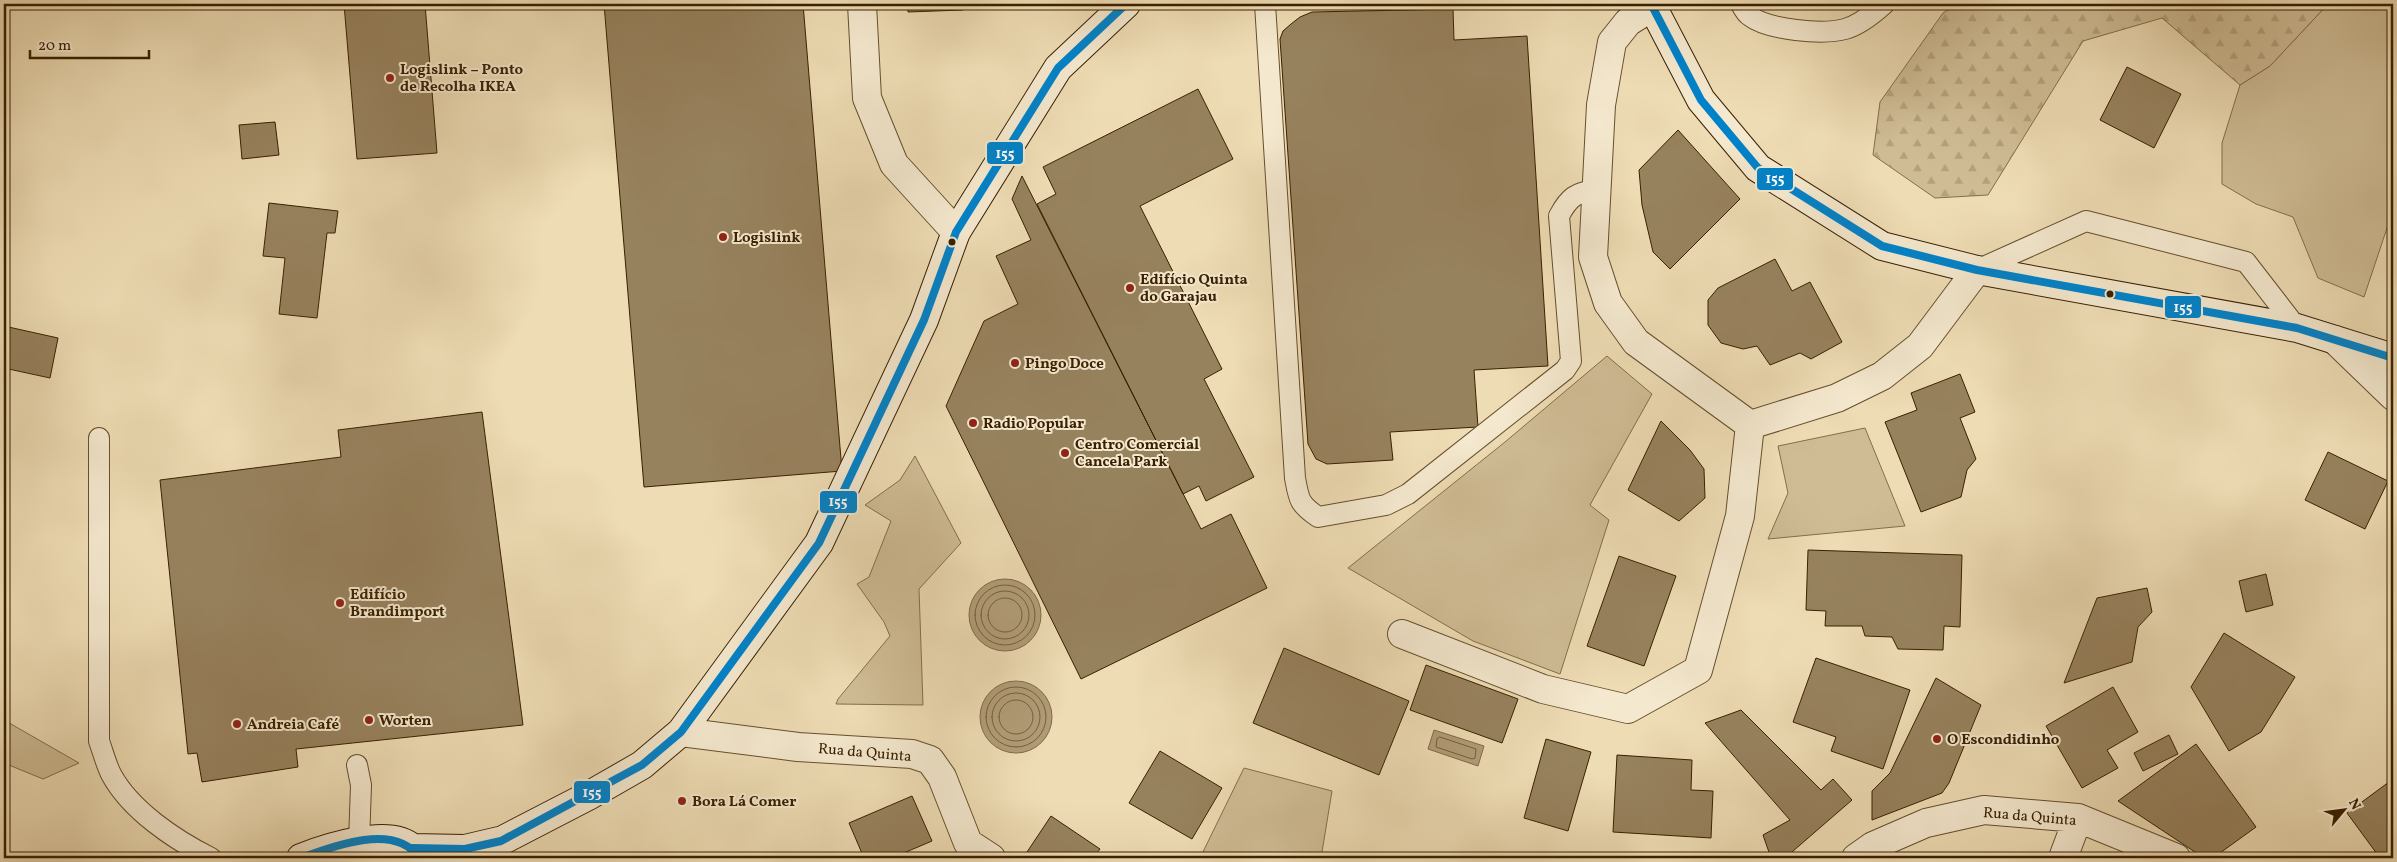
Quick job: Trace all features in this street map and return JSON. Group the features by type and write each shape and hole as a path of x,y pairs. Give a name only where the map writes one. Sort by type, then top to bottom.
{"street":[{"path":"862,4 867,98 894,164 956,232"},
{"path":"301,858 338,844 388,838 415,853 465,849 491,850 642,765 681,732 819,543 924,320 956,232 1058,68 1126,4"},
{"path":"1750,425 1636,342 1608,303 1593,257 1601,105 1612,42 1628,22 1652,5 1702,100 1758,168 1882,246 1977,270 2296,328 2393,358"},
{"path":"1750,425 1838,398 1882,376 1920,346 1977,270"},
{"path":"2335,340 2393,396"},
{"path":"1402,634 1543,689 1628,709 1698,670 1740,516 1750,425"},
{"name":"Rua da Quinta","path":"681,732 798,747 912,754 930,760 942,777 960,851 991,858"},
{"name":"Rua da Quinta","path":"1856,858 1872,846 1926,823 1984,810 2078,818 2176,858"},
{"path":"2063,858 2078,818"}],"lane":[{"path":"1264,4 1295,478 1298,498 1304,508 1318,517 1386,505 1408,494 1564,370 1571,361 1559,216 1571,196 1579,192 1597,190"},
{"path":"1741,4 1749,16 1778,29 1818,30 1844,29 1873,14 1884,4"},
{"path":"1977,270 2086,221 2246,262 2296,328"},
{"path":"98,438 99,741 111,774 122,790 151,820 189,851 210,858"},
{"path":"357,765 362,785 359,842"}],"green space":[{"path":"1958,4 2328,4 2270,66 2240,85 2162,18 2083,41 1988,195 1935,198 1873,155 1880,102 1943,13"},
{"path":"2328,4 2393,4 2393,216 2391,216 2364,297 2318,278 2293,217 2256,204 2222,184 2222,143 2240,85 2270,66"},
{"path":"1607,356 1652,394 1590,505 1609,520 1560,674 1473,641 1348,568 1505,442"},
{"path":"1865,428 1905,526 1768,539 1788,493 1778,446"},
{"path":"915,456 961,543 919,589 923,705 836,704 838,699 890,636 884,622 857,584 869,577 891,521 865,505 900,480"},
{"path":"4,720 79,763 43,779 4,763"},
{"path":"1244,768 1332,791 1321,858 1200,858"}],"water":[{"path":"1005,579 1025,585 1035,595 1041,615 1035,635 1025,645 1005,651 985,645 975,635 969,615 975,595 985,585"},
{"path":"1016,681 1036,687 1046,697 1052,717 1046,737 1036,747 1016,753 996,747 986,737 980,717 986,697 996,687"},
{"path":"1434,730 1484,746 1478,766 1428,749"}],"building":[{"name":"Logislink – Ponto de Recolha IKEA","path":"344,4 425,4 437,153 357,159"},
{"name":"Logislink","path":"604,4 803,4 842,471 644,487"},
{"path":"908,4 963,4 963,10 908,12"},
{"path":"1453,9 1454,40 1527,36 1548,366 1474,370 1478,427 1390,432 1393,460 1327,464 1316,459 1308,444 1280,39 1283,31 1291,24 1300,17 1312,12"},
{"path":"2127,67 2181,94 2154,148 2100,120"},
{"name":"Edifício Quinta do Garajau","path":"1198,89 1233,159 1140,206 1222,369 1204,379 1254,477 1206,501 1199,486 1183,494 1037,204 1056,194 1043,167"},
{"path":"275,122 279,155 242,159 239,125"},
{"path":"1678,130 1740,199 1670,269 1653,252 1642,205 1639,170"},
{"name":"Centro Comercial Cancela Park","path":"1022,176 1201,529 1231,514 1267,588 1081,679 946,406 984,321 1018,304 996,256 1031,240 1012,199"},
{"path":"269,203 338,211 335,233 327,233 317,318 279,314 285,258 263,256"},
{"path":"1775,259 1792,291 1810,282 1842,342 1811,359 1800,353 1770,365 1757,346 1743,349 1721,343 1708,325 1708,300 1718,288"},
{"path":"4,326 58,338 50,378 4,368"},
{"path":"1960,374 1975,412 1960,418 1976,459 1967,470 1961,497 1921,512 1885,422 1917,410 1911,393"},
{"name":"Edifício Brandimport","path":"482,412 523,725 296,749 298,767 202,782 197,753 188,754 160,480 341,457 338,430"},
{"path":"1661,421 1690,450 1704,469 1705,498 1679,521 1628,490"},
{"path":"2328,452 2388,481 2365,529 2305,500"},
{"path":"1808,550 1962,555 1960,627 1944,626 1943,650 1898,649 1892,637 1865,636 1862,626 1825,626 1826,611 1806,610"},
{"path":"1619,556 1676,576 1644,666 1587,646"},
{"path":"2266,574 2273,605 2246,612 2239,581"},
{"path":"2147,588 2152,612 2138,627 2132,662 2064,683 2097,598"},
{"path":"2224,633 2295,677 2261,732 2229,751 2191,687"},
{"path":"1284,648 1409,701 1379,775 1253,723"},
{"path":"1816,658 1910,690 1883,769 1831,751 1836,737 1793,722"},
{"path":"1426,665 1518,699 1502,743 1410,710"},
{"name":"O Escondidinho","path":"1936,678 1981,705 1949,783 1942,793 1872,820 1872,791 1890,773"},
{"path":"2113,687 2138,732 2107,750 2118,768 2082,788 2046,726"},
{"path":"1741,710 1821,790 1833,779 1852,800 1785,858 1771,858 1763,835 1790,820 1705,723"},
{"path":"2169,735 2178,754 2143,771 2134,753"},
{"path":"1546,739 1591,752 1568,831 1524,818"},
{"path":"2196,744 2256,827 2213,858 2204,858 2118,801"},
{"path":"1160,751 1222,788 1192,839 1129,803"},
{"path":"1617,755 1692,760 1691,790 1713,791 1711,838 1613,832"},
{"path":"2393,779 2393,858 2380,858 2347,813"},
{"path":"912,796 932,841 892,858 864,858 849,823"},
{"path":"1051,816 1100,849 1093,858 1023,858"}],"transit line":[{"name":"155","path":"412,848 465,849 501,841 642,765 681,732 819,543 924,320 956,232 1058,68 1126,4"},
{"name":"155","path":"1651,4 1701,100 1758,168 1882,246 1977,270 2297,328 2393,358"},
{"name":"155","path":"301,858 346,843 380,839 395,841 409,847 419,858"}],"place":[{"name":"Logislink – Ponto de Recolha IKEA","path":"390,78"},
{"name":"Logislink","path":"723,237"},
{"name":"Edifício Quinta do Garajau","path":"1130,288"},
{"name":"Pingo Doce","path":"1015,363"},
{"name":"Radio Popular","path":"973,423"},
{"name":"Centro Comercial Cancela Park","path":"1065,453"},
{"name":"Edifício Brandimport","path":"340,603"},
{"name":"Worten","path":"369,720"},
{"name":"Andreia Café","path":"237,724"},
{"name":"O Escondidinho","path":"1937,739"},
{"name":"Bora Lá Comer","path":"682,801"}]}
